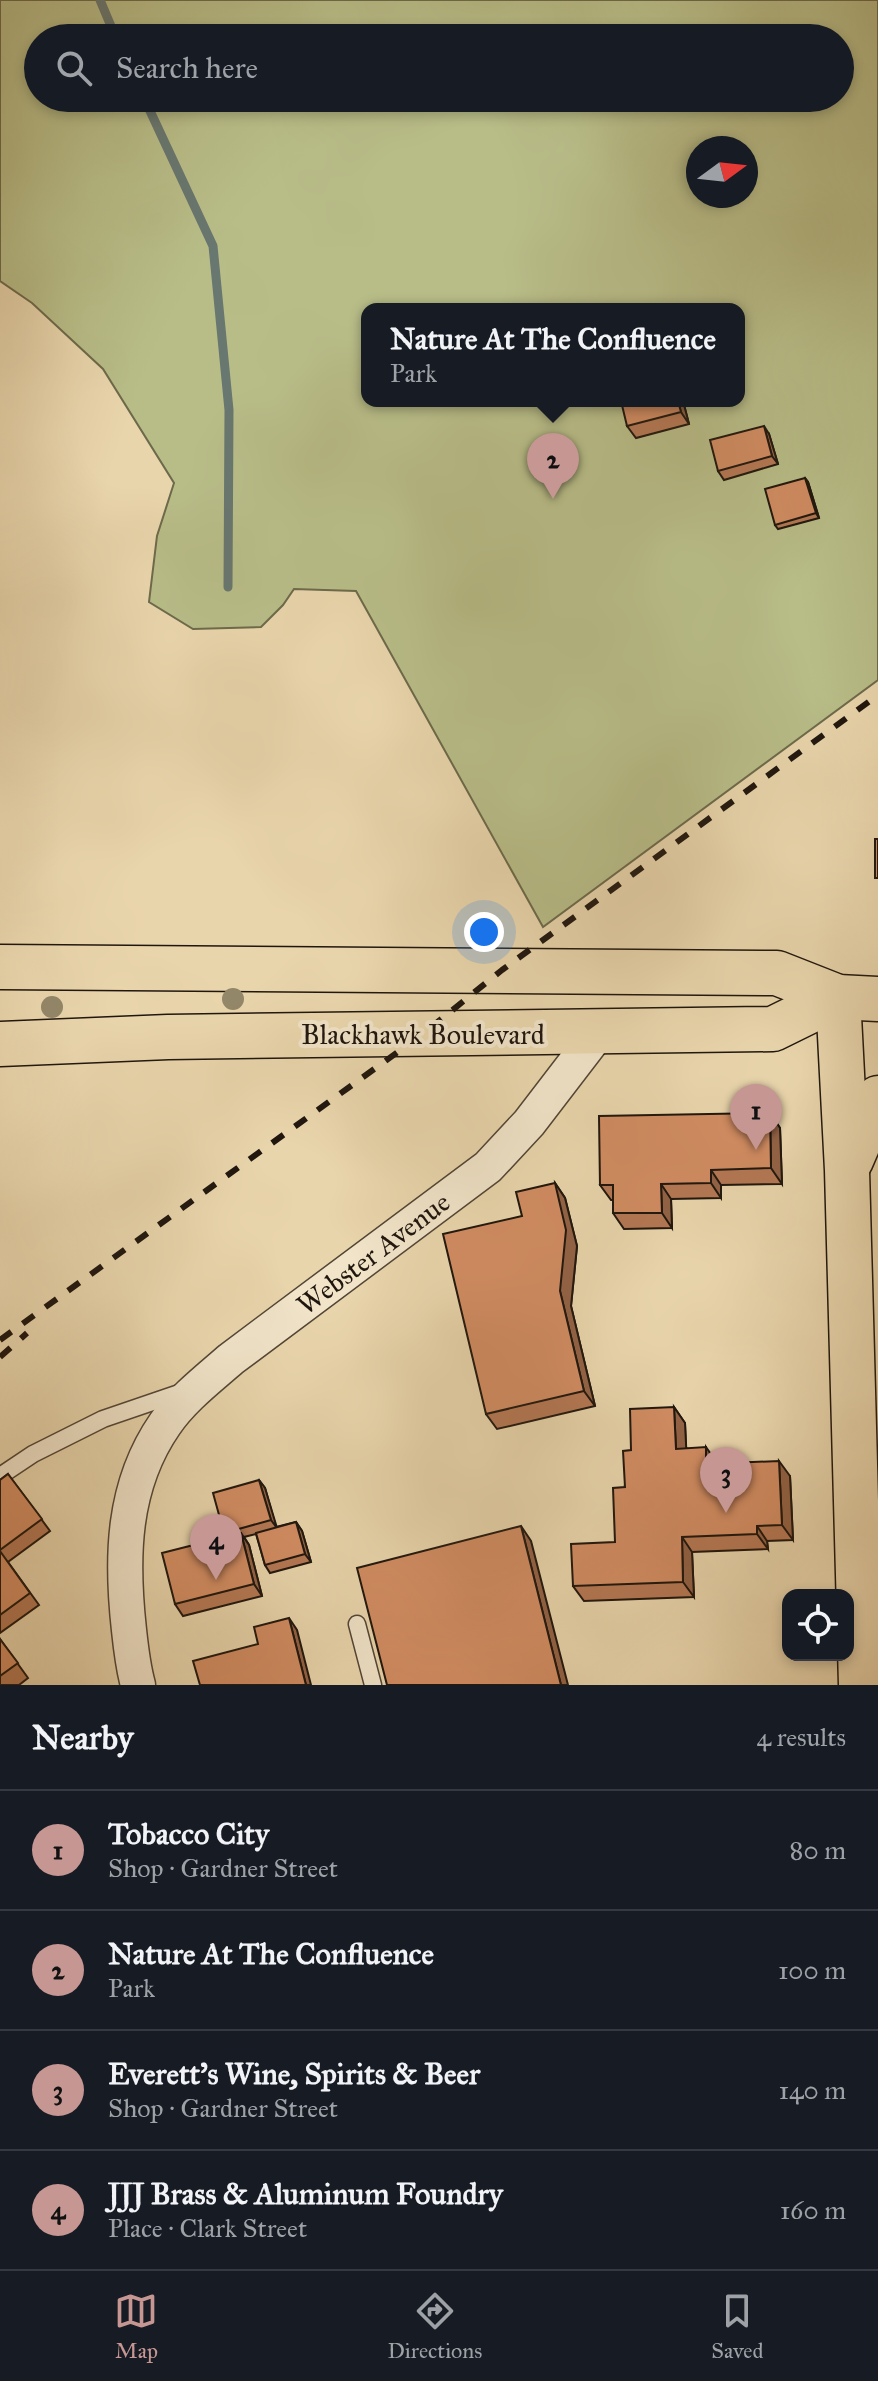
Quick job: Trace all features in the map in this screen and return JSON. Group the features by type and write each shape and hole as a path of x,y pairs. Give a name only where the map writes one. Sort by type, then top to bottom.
{"main road":[{"path":"0,967 777,973 858,998 847,1170 861,1685"},
{"name":"Blackhawk Boulevard","path":"0,1044 184,1037 773,1029 858,998"},
{"path":"847,1170 878,1098"}],"street":[{"name":"Webster Avenue","path":"130,1681 124,1557 130,1504 142,1465 166,1423 199,1387 231,1359 488,1167 529,1123 598,1033"}],"lane":[{"path":"0,1476 33,1454 103,1419 199,1387"},
{"path":"357,1624 373,1685"}],"green space":[{"path":"0,0 878,0 878,680 543,927 356,591 294,589 261,627 193,629 149,602 157,536 174,483 103,369 32,303 0,281"}],"building":[{"path":"622,407 680,407 681,412 627,426"},
{"path":"764,426 772,456 718,471 710,440"},
{"path":"805,478 816,513 775,525 765,489"},
{"path":"875,839 878,839 878,878 875,878"},
{"path":"770,1113 771,1168 711,1170 711,1183 661,1184 662,1213 613,1213 613,1185 600,1185 599,1116"},
{"path":"555,1183 566,1230 560,1291 584,1391 486,1414 443,1234 522,1216 516,1192"},
{"path":"674,1407 676,1449 706,1447 706,1464 779,1461 782,1525 757,1526 757,1534 682,1537 683,1582 573,1586 571,1544 615,1542 613,1488 625,1487 623,1451 631,1450 630,1409"},
{"path":"8,1474 42,1519 0,1550 0,1480"},
{"path":"259,1480 271,1520 224,1533 213,1493"},
{"path":"296,1522 305,1554 265,1565 256,1533"},
{"path":"521,1526 561,1685 387,1685 357,1568"},
{"path":"241,1533 254,1584 175,1604 162,1553"},
{"path":"0,1551 30,1593 0,1615"},
{"path":"289,1618 306,1685 200,1685 193,1661 258,1644 254,1627"},
{"path":"0,1639 18,1663 0,1676"}],"waterway":[{"path":"100,0 110,24"},
{"path":"151,112 213,246 229,410 228,587"}],"railway":[{"path":"0,1340 424,1033 502,970 878,695"},
{"path":"0,1357 27,1333"}],"place":[{"name":"Nature At The Confluence","path":"553,499"},
{"name":"Tobacco City","path":"756,1150"},
{"name":"Everett's Wine, Spirits & Beer","path":"726,1513"},
{"name":"JJJ Brass & Aluminum Foundry","path":"216,1580"}]}
